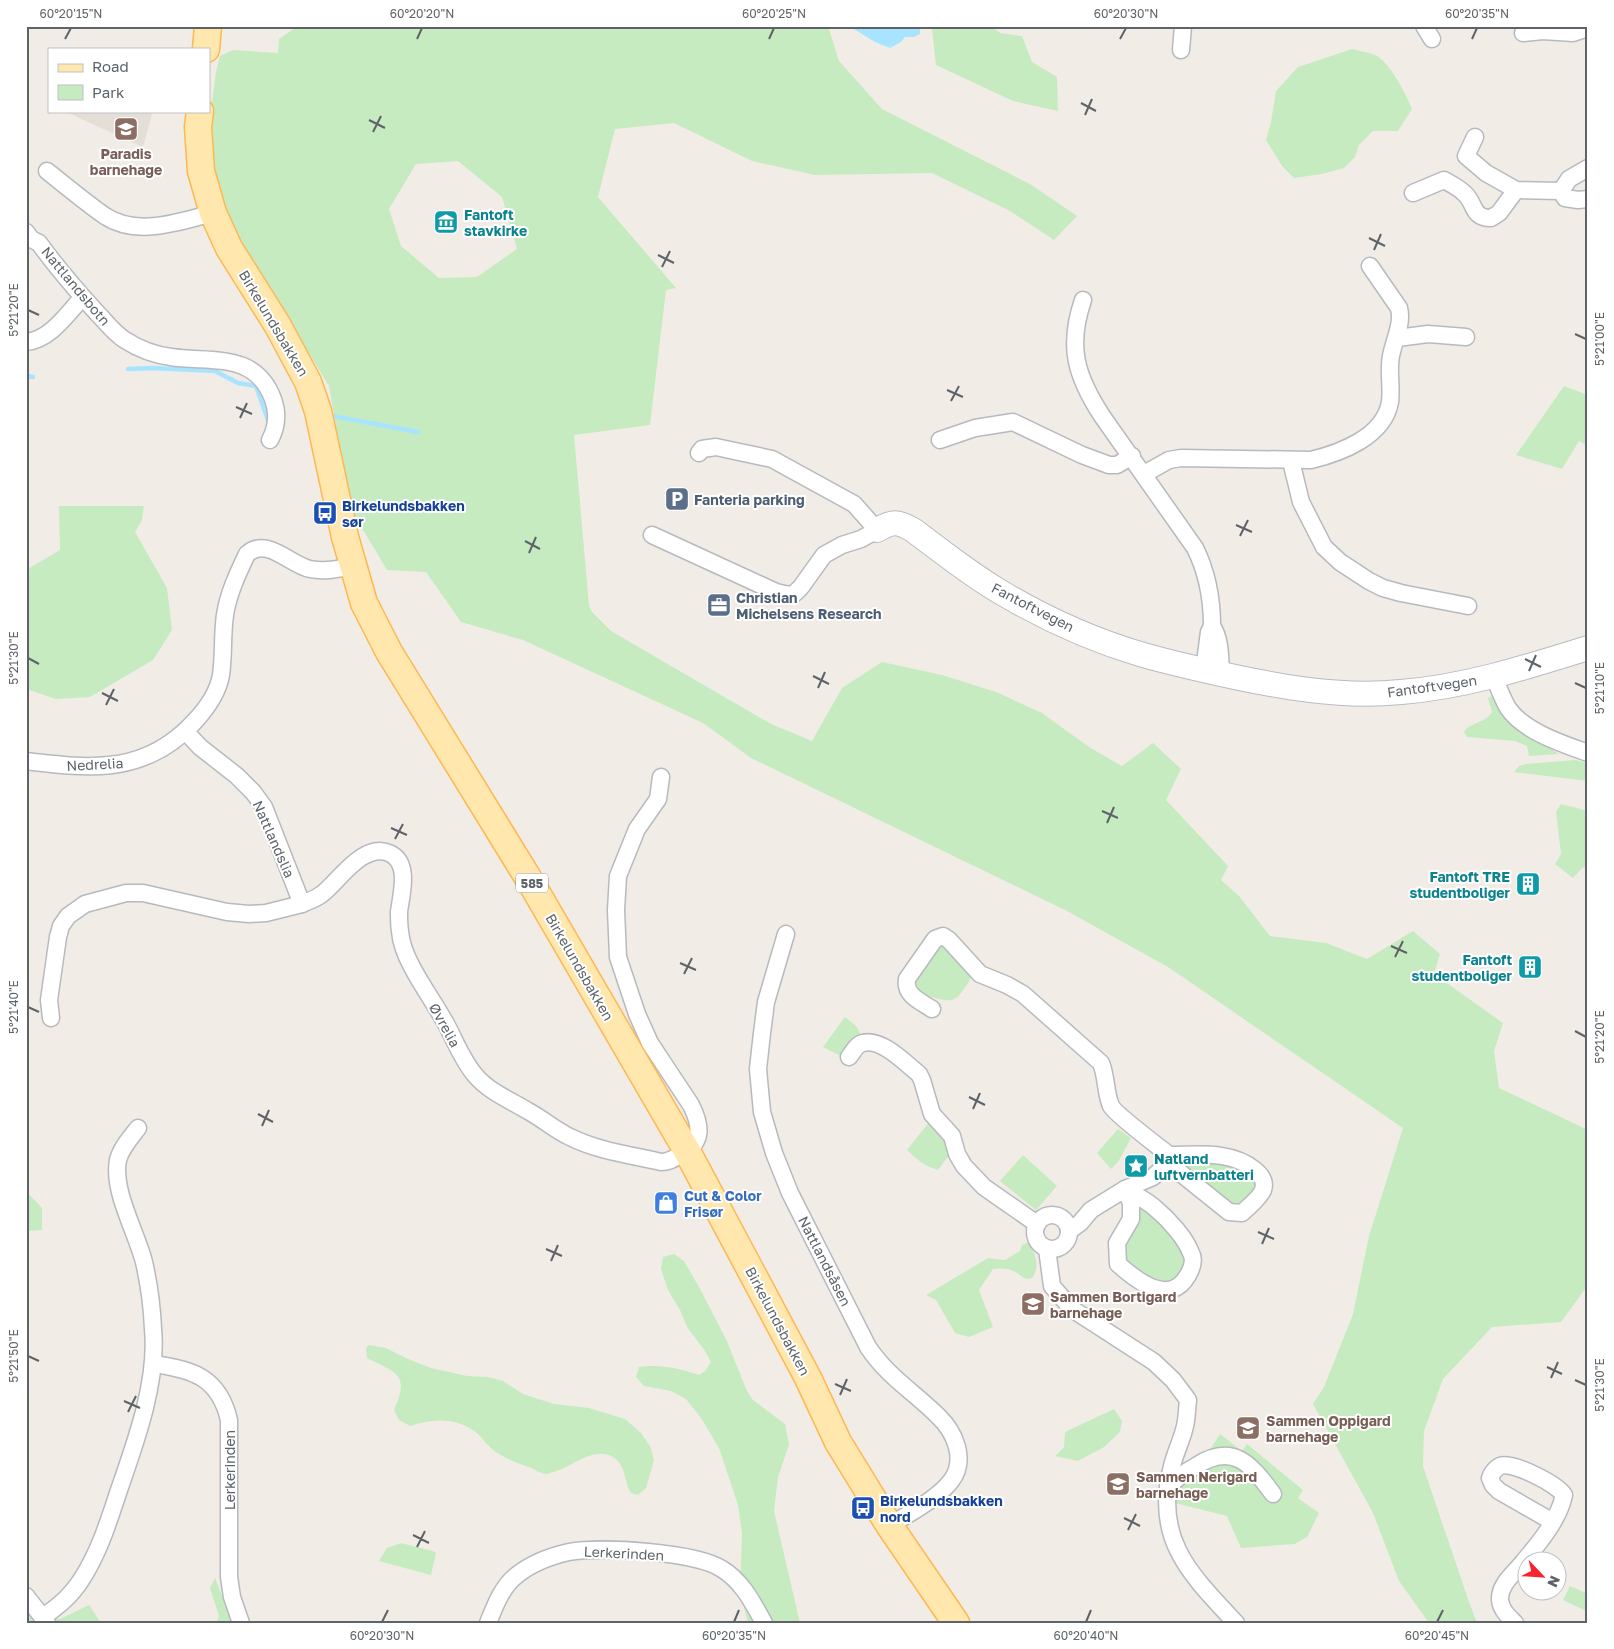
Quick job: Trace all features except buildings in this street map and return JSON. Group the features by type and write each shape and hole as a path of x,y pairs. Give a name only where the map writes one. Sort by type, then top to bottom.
{"main road":[{"path":"206,48 208,26"},
{"name":"Birkelundsbakken","path":"200,112 198,127 201,170 213,213 229,248 292,350 308,382 318,411 345,537 364,603 389,652 530,881 687,1151 778,1321 838,1442 889,1525 956,1623"}],"street":[{"path":"1181,50 1183,26"},
{"path":"1523,33 1543,31 1573,33 1588,28"},
{"path":"1475,137 1466,156 1486,173 1516,190 1562,191"},
{"path":"1562,191 1569,179 1588,168"},
{"path":"47,171 105,216 128,225 180,223 213,213"},
{"path":"1414,193 1444,180 1466,194 1475,212 1481,217 1492,218 1499,213 1516,190"},
{"path":"1562,191 1566,198 1588,199"},
{"name":"Nattlandsbotn","path":"26,232 31,239 39,243 82,298 115,333 140,348 171,357 225,360 251,370 259,376 270,391 275,403 276,419 270,440"},
{"path":"1144,474 1169,460 1181,458 1310,460 1325,457 1366,437 1386,414 1390,403 1391,358 1397,338 1400,313 1399,308 1370,266"},
{"path":"26,342 32,342 54,328 82,298"},
{"path":"1083,300 1074,333 1076,366 1088,395 1195,548 1200,559 1208,585 1212,626 1216,631 1219,648 1212,672"},
{"path":"1397,338 1428,334 1466,337"},
{"path":"940,440 975,428 1013,422 1082,456 1109,465 1117,465 1132,456"},
{"path":"699,453 702,449 716,447 772,459 854,504 877,530"},
{"path":"1291,461 1301,502 1324,547 1340,562 1383,588 1401,594 1468,606"},
{"name":"Fantoftvegen","path":"652,535 776,592 789,595 795,593 801,587 824,555 895,522 913,530 991,587 1079,631 1139,654 1261,683 1319,692 1412,691 1444,687 1494,676 1588,648"},
{"path":"186,731 214,696 220,676 222,638 228,599 247,554 252,549 264,548 274,551 300,566 310,569 324,570 353,566"},
{"name":"Fantoftvegen","path":"1494,676 1509,709 1526,724 1553,740 1588,753"},
{"name":"Nedrelia","path":"26,761 78,767 121,764 137,760 152,753 186,731"},
{"name":"Nattlandslia","path":"186,731 200,747 237,776 253,792 264,807 302,904"},
{"path":"661,777 658,799 637,829 618,876 616,910 618,957 637,1014 650,1044 692,1105 697,1116 698,1136 694,1144 687,1151"},
{"name":"Øvrelia","path":"302,904 320,896 361,857 370,853 389,853 400,863 402,870 403,882 399,914 400,933 404,949 468,1067 476,1076 492,1090 549,1123 562,1133 585,1143 661,1162 668,1162 687,1151"},
{"path":"51,1018 49,1000 61,926 68,916 85,904 126,893 143,893 226,912 249,914 266,913 302,904"},
{"name":"Nattlandsåsen","path":"786,934 766,1002 758,1069 762,1112 774,1153 790,1194 868,1347 878,1362 940,1417 953,1433 957,1446 958,1466 951,1481 937,1495 889,1525"},
{"path":"932,1009 914,998 905,985 906,979 935,939 943,936 949,940 980,974 1024,994 1101,1063 1106,1076 1107,1093 1112,1108 1168,1159 1229,1212 1242,1213 1263,1191 1262,1176 1245,1162 1218,1155 1168,1159 1153,1177 1125,1188 1091,1210 1080,1223 1069,1231"},
{"path":"849,1057 858,1046 863,1043 872,1043 884,1047 919,1074 932,1114 952,1136 964,1166 984,1186 1036,1224"},
{"path":"26,1596 45,1620 62,1604 82,1579 104,1536 132,1452 145,1405 153,1364 154,1332 150,1297 144,1261 120,1191 118,1175 118,1159 138,1128"},
{"path":"1125,1188 1154,1207 1180,1236 1192,1254 1193,1267 1183,1284 1172,1290 1155,1289 1138,1281 1118,1264 1117,1243 1131,1219 1131,1203 1125,1188"},
{"path":"1055,1215 1065,1221 1069,1231 1067,1241 1058,1248 1047,1249 1036,1239 1036,1224 1045,1216 1055,1215"},
{"path":"1047,1249 1052,1286 1072,1309 1154,1362 1173,1380 1188,1400 1186,1425 1172,1465 1168,1488 1168,1519 1173,1541 1187,1568 1236,1623"},
{"name":"Lerkerinden","path":"153,1364 182,1368 202,1377 213,1384 226,1407 229,1420 229,1577 232,1597 241,1623"},
{"path":"1168,1488 1176,1479 1198,1464 1214,1456 1226,1455 1237,1458 1252,1469 1273,1494"},
{"path":"1515,1623 1503,1611 1500,1601 1502,1590 1506,1582 1523,1564 1552,1522"},
{"name":"Lerkerinden","path":"488,1623 500,1597 516,1576 534,1564 552,1556 593,1549 658,1554 710,1563 723,1570 738,1582 764,1623"}],"shaded area":[{"name":"Paradis barnehage","path":"66,112 153,112 143,147"}],"green space":[{"path":"298,26 828,26 839,61 882,109 1030,184 1077,216 1054,240 1010,211 932,173 815,175 752,161 674,123 615,129 598,197 676,288 666,290 650,425 574,435 589,605 592,612 611,631 771,724 812,741 842,688 882,662 942,675 996,692 1042,713 1089,747 1122,766 1153,743 1181,769 1166,800 1228,866 1221,880 1239,896 1270,936 1326,943 1367,959 1413,931 1440,954 1434,974 1503,1023 1494,1051 1499,1088 1588,1130 1588,1285 1561,1322 1492,1327 1443,1379 1424,1431 1423,1466 1477,1623 1429,1623 1399,1581 1373,1513 1313,1404 1324,1387 1353,1314 1369,1236 1403,1128 1168,967 1067,911 751,758 703,723 523,640 461,622 426,572 387,570 350,508 329,386 225,217 212,168 210,117 220,56 233,50 278,53 279,39","holes":["458,161 502,197 517,249 477,277 439,278 401,246 389,209 416,164"]},
{"path":"934,26 991,26 1000,33 1022,36 1032,62 1057,77 1058,111 1013,101 936,65 932,29"},
{"path":"1352,49 1375,55 1386,64 1402,87 1412,109 1398,131 1373,131 1359,145 1355,157 1344,168 1322,174 1294,178 1282,166 1266,140 1276,91 1298,67"},
{"path":"1564,386 1588,395 1588,446 1579,441 1562,469 1516,455"},
{"path":"59,506 144,506 142,520 135,532 167,588 172,630 153,660 90,697 56,699 26,689 26,570 60,550"},
{"path":"1491,696 1504,715 1521,730 1559,754 1529,756 1527,746 1515,741 1467,737 1464,732 1467,728 1486,719 1492,712 1488,698"},
{"path":"1576,760 1588,764 1588,781 1514,772 1519,766 1525,764"},
{"path":"1561,804 1588,811 1588,866 1582,868 1573,878 1555,864 1561,854 1556,812"},
{"path":"949,946 972,976 966,986 952,1000 939,999 920,993 914,982 929,949"},
{"path":"845,1017 856,1026 862,1037 853,1062 823,1047"},
{"path":"930,1121 945,1132 952,1151 938,1170 921,1162 907,1150"},
{"path":"1118,1129 1131,1138 1118,1162 1111,1169 1097,1153"},
{"path":"1023,1155 1057,1186 1036,1210 1000,1181"},
{"path":"1178,1159 1224,1161 1260,1179 1259,1190 1242,1208 1229,1206 1193,1177"},
{"path":"26,1191 42,1208 42,1230 26,1231"},
{"path":"1134,1198 1172,1231 1189,1267 1169,1284 1152,1282 1122,1263 1124,1237"},
{"path":"1029,1242 1037,1264 1032,1278 1026,1279 1014,1271 1003,1268 993,1269 979,1290 993,1327 969,1337 955,1333 936,1300 926,1295 988,1258 1005,1260 1020,1251 1022,1245"},
{"path":"674,1254 684,1261 699,1287 726,1339 747,1391 753,1400 785,1424 789,1445 778,1477 774,1511 800,1623 748,1623 740,1592 742,1533 738,1505 719,1448 701,1418 686,1399 671,1391 644,1386 636,1377 639,1367 647,1366 669,1367 699,1375 705,1371 711,1362 687,1327 680,1310 668,1290 661,1269 663,1257"},
{"path":"368,1345 386,1348 431,1368 503,1381 523,1394 554,1404 589,1408 625,1419 641,1433 650,1446 654,1460 646,1488 638,1495 631,1493 620,1464 613,1457 606,1454 591,1455 561,1469 544,1474 499,1454 471,1428 463,1424 446,1421 428,1421 410,1426 399,1420 394,1410 401,1389 398,1376 386,1367 367,1358 366,1349"},
{"path":"1114,1409 1122,1421 1120,1432 1104,1447 1078,1461 1055,1456 1064,1447 1065,1432"},
{"path":"1220,1434 1242,1451 1247,1444 1303,1490 1298,1498 1319,1513 1307,1537 1295,1544 1241,1548 1227,1516 1175,1503 1179,1485 1208,1453"},
{"path":"401,1543 436,1553 431,1575 379,1561 387,1548"},
{"path":"215,1578 233,1623 216,1623 219,1616 210,1588"},
{"path":"1570,1586 1588,1594 1588,1612 1566,1601 1566,1594"},
{"path":"89,1605 101,1623 26,1623 26,1618 29,1616 60,1619"}],"water":[{"path":"849,26 920,26 920,34 914,37 905,37 901,42 890,48 875,42"}],"waterway":[{"path":"128,369 153,368 215,371 238,383 256,386 269,423"},
{"path":"26,376 33,377"},
{"path":"332,416 418,432"}],"place":[{"name":"Paradis barnehage","path":"126,129"},
{"name":"Fantoft stavkirke","path":"446,222"},
{"name":"Fanteria parking","path":"677,499"},
{"name":"Birkelundsbakken sør","path":"325,513"},
{"name":"Christian Michelsens Research","path":"719,605"},
{"name":"Fantoft TRE studentboliger","path":"1528,884"},
{"name":"Fantoft studentboliger","path":"1530,967"},
{"name":"Natland luftvernbatteri","path":"1136,1166"},
{"name":"Cut & Color Frisør","path":"666,1203"},
{"name":"Sammen Bortigard barnehage","path":"1033,1304"},
{"name":"Sammen Oppigard barnehage","path":"1248,1428"},
{"name":"Sammen Nerigard barnehage","path":"1118,1484"},
{"name":"Birkelundsbakken nord","path":"863,1508"}]}
